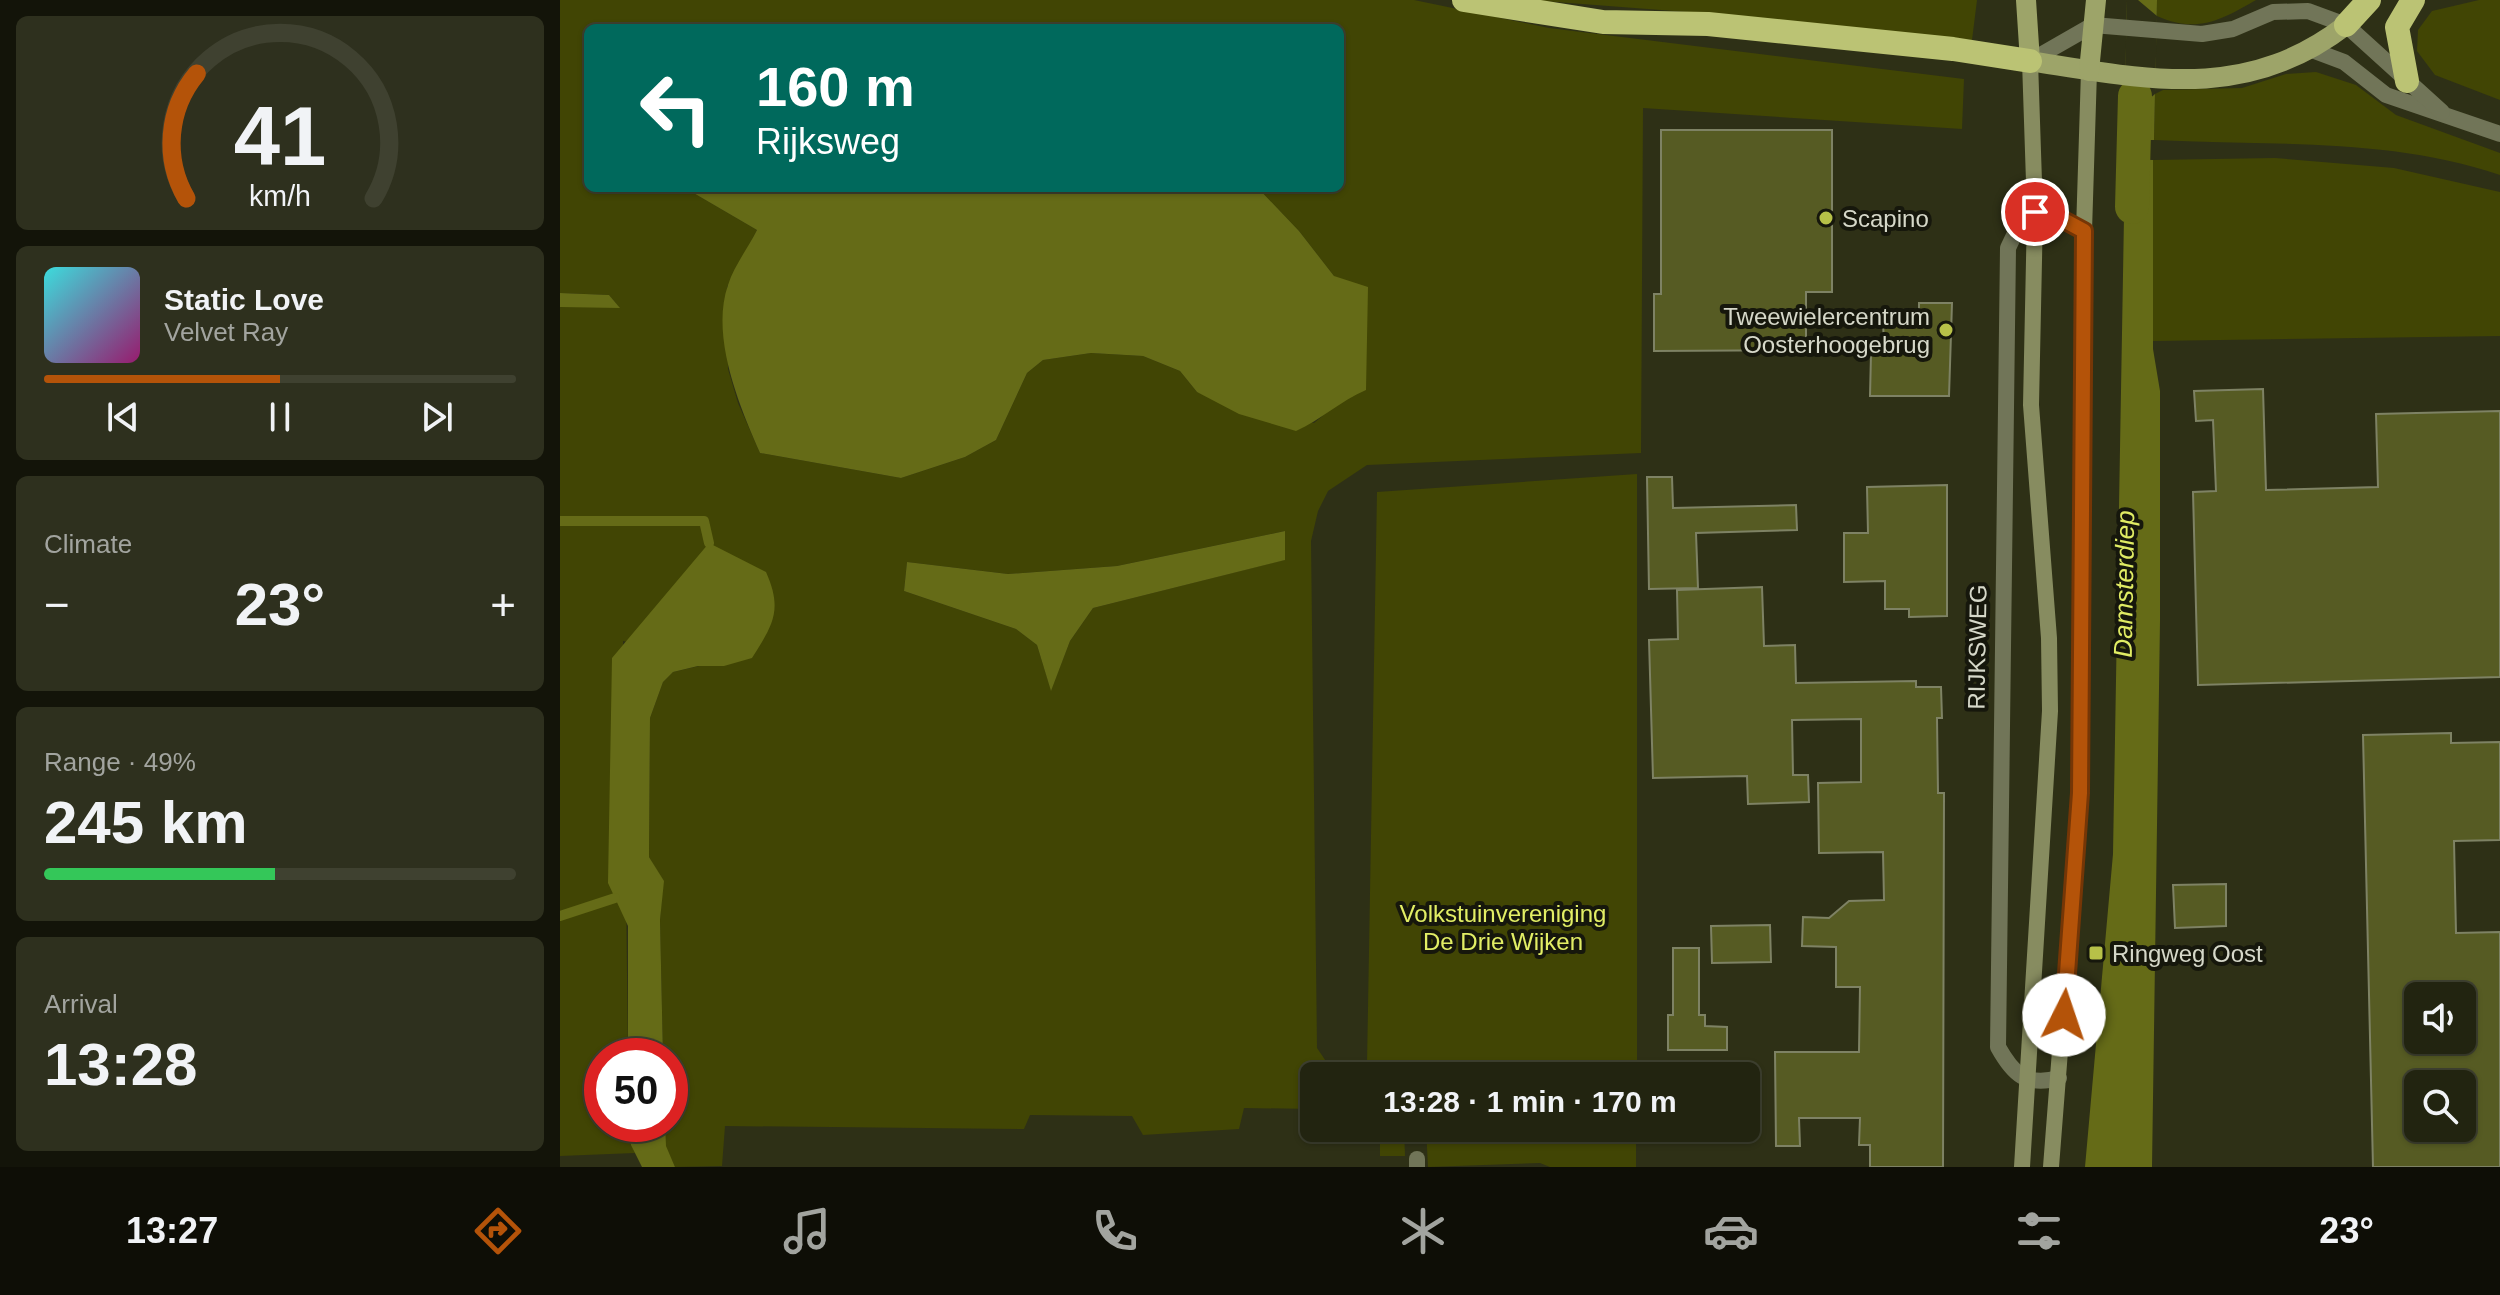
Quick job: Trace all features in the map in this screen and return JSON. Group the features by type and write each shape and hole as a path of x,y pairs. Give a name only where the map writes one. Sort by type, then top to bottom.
{"highway":[{"path":"1464,0 1603,22 1708,24 1953,49 2030,61"},
{"path":"2346,25 2369,0"},
{"path":"2407,81 2397,27 2413,0"}],"main road":[{"path":"2022,1167 2050,711 2047,608 2031,405 2035,148 2026,0"},
{"path":"2051,1167 2080,793 2084,231 2089,71 2096,0"},
{"path":"2030,61 2125,76 2223,79 2253,74 2312,50 2346,25"}],"street":[{"path":"2030,61 2093,25 2157,32 2219,32 2247,25 2273,12 2290,10 2327,16 2346,25 2442,112"},
{"path":"2312,50 2344,62 2386,95 2500,134"},
{"path":"2035,212 2058,217 2084,231"},
{"name":"RIJKSWEG","path":"2029,1079 2010,1070 1998,1047 2008,248 2019,225 2035,212"},
{"path":"2029,1079 2059,1078"}],"green space":[{"path":"560,0 1414,0 1549,28 1964,79 1962,129 1643,108 1641,453 1367,465 1328,491 1318,511 1311,541 1317,1048 1326,1062 1300,1062 1300,1109 1244,1108 1239,1129 1143,1135 1132,1116 1030,1115 1024,1129 725,1126 722,1166 675,1167 665,1142 688,1142 688,1038 663,1038 660,920 663,881 649,857 650,718 663,682 673,672 699,666 724,666 623,641 628,1038 584,1038 584,1142 633,1142 635,1153 560,1156 560,307 619,307 609,295 560,293","holes":["584,24 1344,24 1344,192 1262,192 1299,231 1334,276 1366,389 1339,402 1314,423 1197,392 1180,371 1143,356 1091,353 1043,360 1027,373 996,440 965,457 901,478 760,453 738,403 728,369 727,287 757,230 692,192 584,192","1285,531 1284,560 1093,608 1070,641 1051,690 1037,645 1016,629 904,591 907,562 1008,574 1117,566"]},
{"path":"1530,0 1977,0 1972,40 1713,14"},
{"path":"2157,0 2256,0 2220,19 2184,24 2157,16"},
{"path":"2479,0 2500,0 2500,100 2435,75 2417,51 2418,30 2432,11"},
{"path":"2316,72 2356,85 2396,115 2500,153 2500,175 2415,154 2372,149 2154,140 2155,94 2163,90 2242,88 2286,74"},
{"path":"2275,158 2394,168 2500,192 2500,336 2153,341 2153,160"},
{"name":"Volkstuinvereniging De Drie Wijken","path":"1637,474 1637,1062 1367,1062 1377,492"},
{"path":"1380,1142 1404,1142 1405,1156 1380,1156"},
{"path":"1427,1142 1636,1142 1636,1167 1550,1167 1540,1163 1428,1167"}],"water":[{"path":"2127,0 2157,0 2154,140 2124,140"},
{"path":"2125,159 2153,160 2153,349 2160,391 2152,1167 2085,1167 2113,854"},
{"path":"692,192 1262,192 1299,231 1334,276 1368,287 1366,390 1296,431 1239,414 1197,392 1180,371 1143,356 1091,353 1043,360 1027,373 996,440 965,457 901,478 760,453 736,393 723,327 723,305 728,285 757,230"},
{"path":"560,293 609,295 620,308 560,307"},
{"path":"1285,531 1285,560 1093,608 1070,641 1051,691 1037,645 1016,629 904,591 907,562 1008,574 1117,566"},
{"path":"709,543 766,572 775,607 770,626 752,658 724,666 698,666 673,672 663,682 650,718 649,857 664,881 660,920 663,1038 628,1038 628,926 608,883 612,658"},
{"path":"631,1142 666,1142 675,1167 642,1167"}],"pier":[{"path":"2127,0 2138,0 2157,16 2155,94 2124,121"}],"building":[{"path":"1661,130 1832,130 1832,292 1806,292 1806,350 1654,351 1654,294 1661,294"},
{"path":"1919,303 1952,303 1949,396 1870,396 1871,354 1884,354 1883,316 1919,316"},
{"path":"2263,389 2266,490 2378,487 2376,414 2500,411 2500,677 2198,685 2193,492 2216,491 2213,420 2196,421 2194,391"},
{"path":"1647,477 1672,477 1673,508 1796,505 1797,530 1696,533 1698,588 1649,589"},
{"path":"1947,485 1947,616 1909,617 1909,609 1885,609 1885,581 1844,582 1844,533 1868,533 1867,487"},
{"path":"1762,587 1764,646 1795,645 1796,683 1916,681 1916,687 1941,687 1942,718 1937,718 1938,793 1944,793 1943,1167 1870,1167 1870,1145 1859,1145 1860,1118 1799,1118 1800,1146 1776,1146 1775,1052 1859,1052 1860,987 1836,987 1836,947 1802,946 1803,917 1829,918 1849,901 1884,900 1883,852 1819,853 1818,783 1861,782 1861,719 1792,720 1793,775 1808,775 1809,802 1748,804 1747,776 1653,778 1649,640 1678,639 1677,590"},
{"path":"2451,733 2451,743 2500,742 2500,840 2454,841 2456,933 2500,932 2500,1167 2373,1167 2363,735"},
{"path":"2226,884 2226,926 2175,928 2173,885"},
{"path":"1770,925 1771,962 1712,963 1711,926"},
{"path":"1673,948 1699,948 1699,1015 1705,1015 1705,1026 1727,1027 1727,1050 1668,1050 1668,1015 1673,1015"}],"waterway":[{"name":"Damsterdiep","path":"2132,207 2135,96"},
{"path":"560,521 704,521 709,543"},
{"path":"560,916 615,898"}],"place":[{"name":"Scapino","path":"1826,218"},
{"name":"Tweewielercentrum Oosterhoogebrug","path":"1946,330"},
{"name":"Ringweg Oost","path":"2096,953"}],"route":[{"path":"2035,212 2058,217 2084,231 2080,793 2064,1015"}]}
